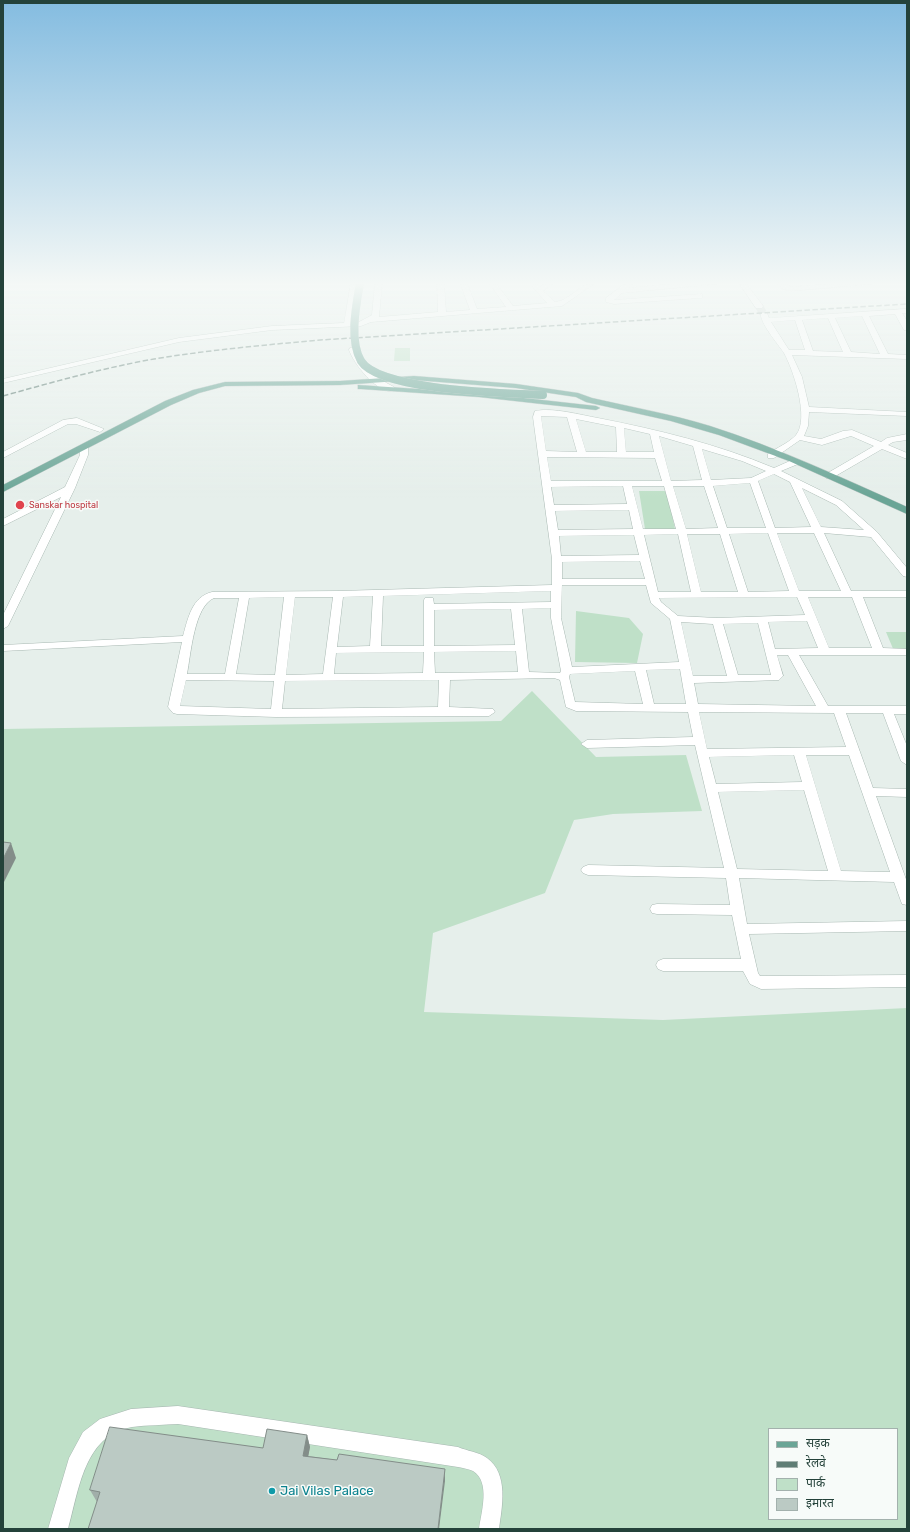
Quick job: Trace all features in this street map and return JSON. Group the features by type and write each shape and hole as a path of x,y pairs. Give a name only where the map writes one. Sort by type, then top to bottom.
{"main road":[{"path":"360,354 363,362 368,368 383,376 414,385 543,395 551,399 574,400 735,442 829,476 907,511"},
{"path":"3,490 162,406 194,390 207,386 225,384 340,383 414,378 516,386 578,396 587,403"},
{"path":"340,383 348,386 587,403"},
{"path":"793,463 907,516"}],"street":[{"path":"3,381 38,371 48,370 111,354"},
{"path":"355,354 359,365 376,380 392,389"},
{"path":"773,455 799,437 804,427 805,409 798,375 788,354"},
{"path":"857,354 907,356"},
{"path":"805,409 907,414"},
{"path":"907,574 874,534 839,503 794,480 745,459 696,443 654,432 571,415 543,413 537,415 557,559 555,605 570,704 576,707 907,710"},
{"path":"571,415 582,454"},
{"path":"3,455 66,422 77,422 100,429"},
{"path":"620,426 622,455"},
{"path":"654,432 667,484 682,532 697,595"},
{"path":"799,437 822,442 849,432 907,456"},
{"path":"829,476 881,444 894,438 907,437"},
{"path":"696,443 707,484 725,531 744,594"},
{"path":"4,622 70,488 84,455 84,448"},
{"path":"543,454 659,455"},
{"path":"547,484 730,483 752,480 793,463"},
{"path":"752,480 798,594 825,651"},
{"path":"794,480 879,651"},
{"path":"627,484 655,601 658,606 671,612 675,619 701,747 732,875 737,910 751,975 755,980 761,983 907,981"},
{"path":"3,523 70,488"},
{"path":"550,508 633,507"},
{"path":"554,533 818,530 874,534"},
{"path":"557,559 645,558"},
{"path":"489,712 443,711 276,713 177,710 174,707 188,639 200,602 204,597 245,594 378,593 650,582"},
{"path":"429,591 429,677"},
{"path":"276,713 290,593"},
{"path":"375,650 378,593"},
{"path":"230,678 245,594"},
{"path":"328,677 338,594"},
{"path":"653,595 907,594"},
{"path":"516,605 524,675"},
{"path":"430,607 555,605"},
{"path":"675,619 717,621 810,618"},
{"path":"688,680 775,678 777,676 762,620"},
{"path":"717,621 733,679"},
{"path":"3,648 188,639"},
{"path":"331,650 521,648"},
{"path":"791,651 824,709"},
{"path":"771,652 907,652"},
{"path":"181,677 445,677 565,674 640,667 685,665"},
{"path":"640,667 649,707"},
{"path":"443,711 445,677"},
{"path":"839,710 868,792 902,880 907,900"},
{"path":"888,710 904,749 907,761"},
{"path":"587,744 799,751 853,750"},
{"path":"799,751 836,876"},
{"path":"712,788 810,786"},
{"path":"868,792 907,792"},
{"path":"588,870 732,875 836,876 902,880"},
{"path":"657,909 737,910"},
{"path":"741,929 907,926"},
{"path":"664,965 749,965"},
{"path":"58,1529 79,1458 90,1439 107,1426 130,1418 178,1415 458,1457 481,1464 491,1478 492,1492 489,1529"}],"green space":[{"path":"395,354 410,354 410,361 394,361"},
{"path":"639,491 667,491 675,529 645,529"},
{"path":"576,611 629,618 643,634 637,663 575,662"},
{"path":"886,632 907,632 907,651 894,651"},
{"path":"532,691 596,757 686,755 702,811 613,814 574,820 545,893 433,933 424,1012 663,1020 907,1008 907,1529 3,1529 3,729 501,721"}],"building":[{"path":"3,842 11,843 3,859"},
{"name":"Jai Vilas Palace","path":"110,1427 263,1448 267,1429 307,1435 303,1456 337,1460 339,1454 445,1469 438,1529 88,1529 100,1492 90,1490"}],"railway":[{"path":"3,396 116,367 185,354"}],"place":[{"name":"Sanskar hospital","path":"20,505"},
{"name":"Jai Vilas Palace","path":"272,1491"}]}
